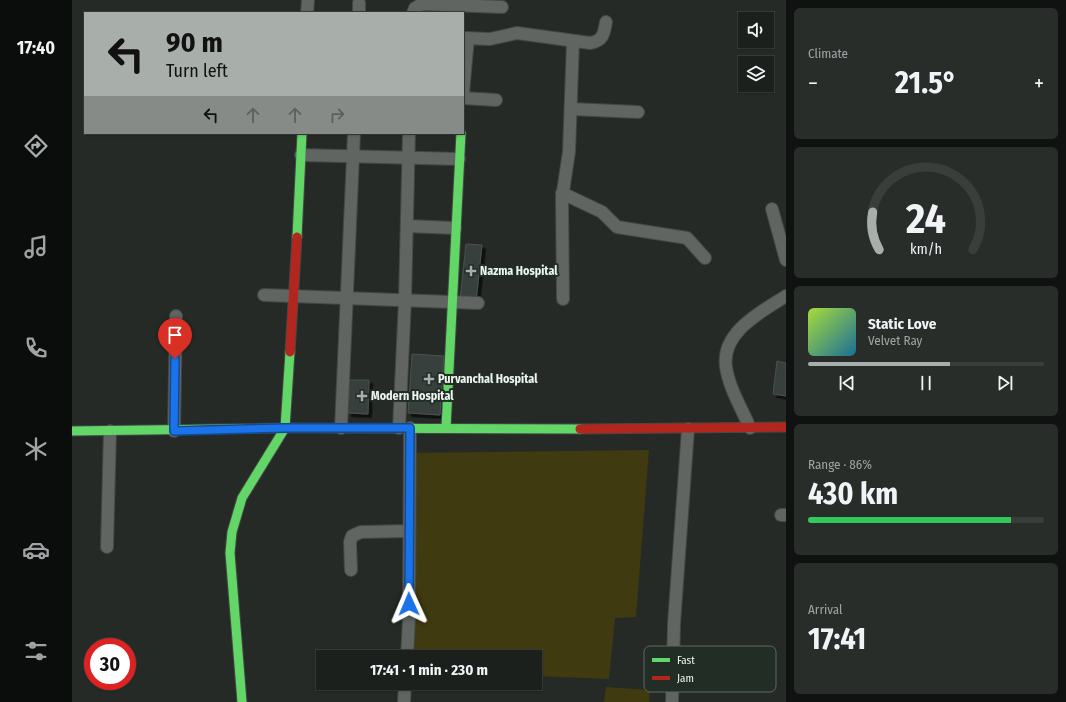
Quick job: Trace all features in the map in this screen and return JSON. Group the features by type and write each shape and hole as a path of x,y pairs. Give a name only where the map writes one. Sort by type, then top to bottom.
{"main road":[{"path":"242,702 230,553 232,532 242,498 285,428 294,296 302,134"},
{"path":"446,428 451,301 461,134"},
{"path":"72,431 174,431 285,428 786,428"}],"street":[{"path":"308,0 308,12"},
{"path":"412,7 422,4 457,3 502,7"},
{"path":"464,66 465,38 490,39 517,33 590,43 600,41 604,36 606,22"},
{"path":"562,299 564,257 561,222 562,193 570,152 573,41"},
{"path":"464,98 496,100"},
{"path":"571,109 638,112"},
{"path":"341,428 354,134"},
{"path":"407,650 409,619 409,531 405,428 409,134"},
{"path":"301,155 459,160"},
{"path":"562,193 602,212 617,227 687,238 705,258"},
{"path":"772,209 786,260"},
{"path":"407,226 455,228"},
{"path":"264,295 478,303"},
{"path":"750,428 726,368 728,344 738,331 750,320 786,296"},
{"path":"174,431 176,316"},
{"path":"673,646 688,429"},
{"path":"107,547 110,431"},
{"path":"351,570 350,542 352,536 361,532 409,531"},
{"path":"404,702 405,690"},
{"path":"672,692 672,702"}],"shaded area":[{"path":"649,450 636,617 615,618 609,679 542,676 542,650 412,650 408,453"},
{"path":"606,687 644,690 644,692 650,692 649,702 604,702"}],"building":[{"path":"466,244 482,245 476,302 460,300"},
{"path":"412,354 444,356 440,415 408,413"},
{"path":"777,361 786,363 786,396 773,394"},
{"path":"349,380 369,380 368,414 348,413"}],"traffic: fast":[{"path":"297,237 302,134"},
{"path":"446,428 461,134"},
{"path":"242,702 230,553 232,532 242,498 285,428 290,352"},
{"path":"72,431 285,428 580,429"}],"traffic: jam":[{"path":"290,352 297,237"},
{"path":"580,429 786,427"}],"place":[{"name":"Nazma Hospital","path":"471,271"},
{"name":"Purvanchal Hospital","path":"429,379"},
{"name":"Modern Hospital","path":"362,396"}],"route":[{"path":"175,359 174,431 285,428 410,428 409,604"}]}
